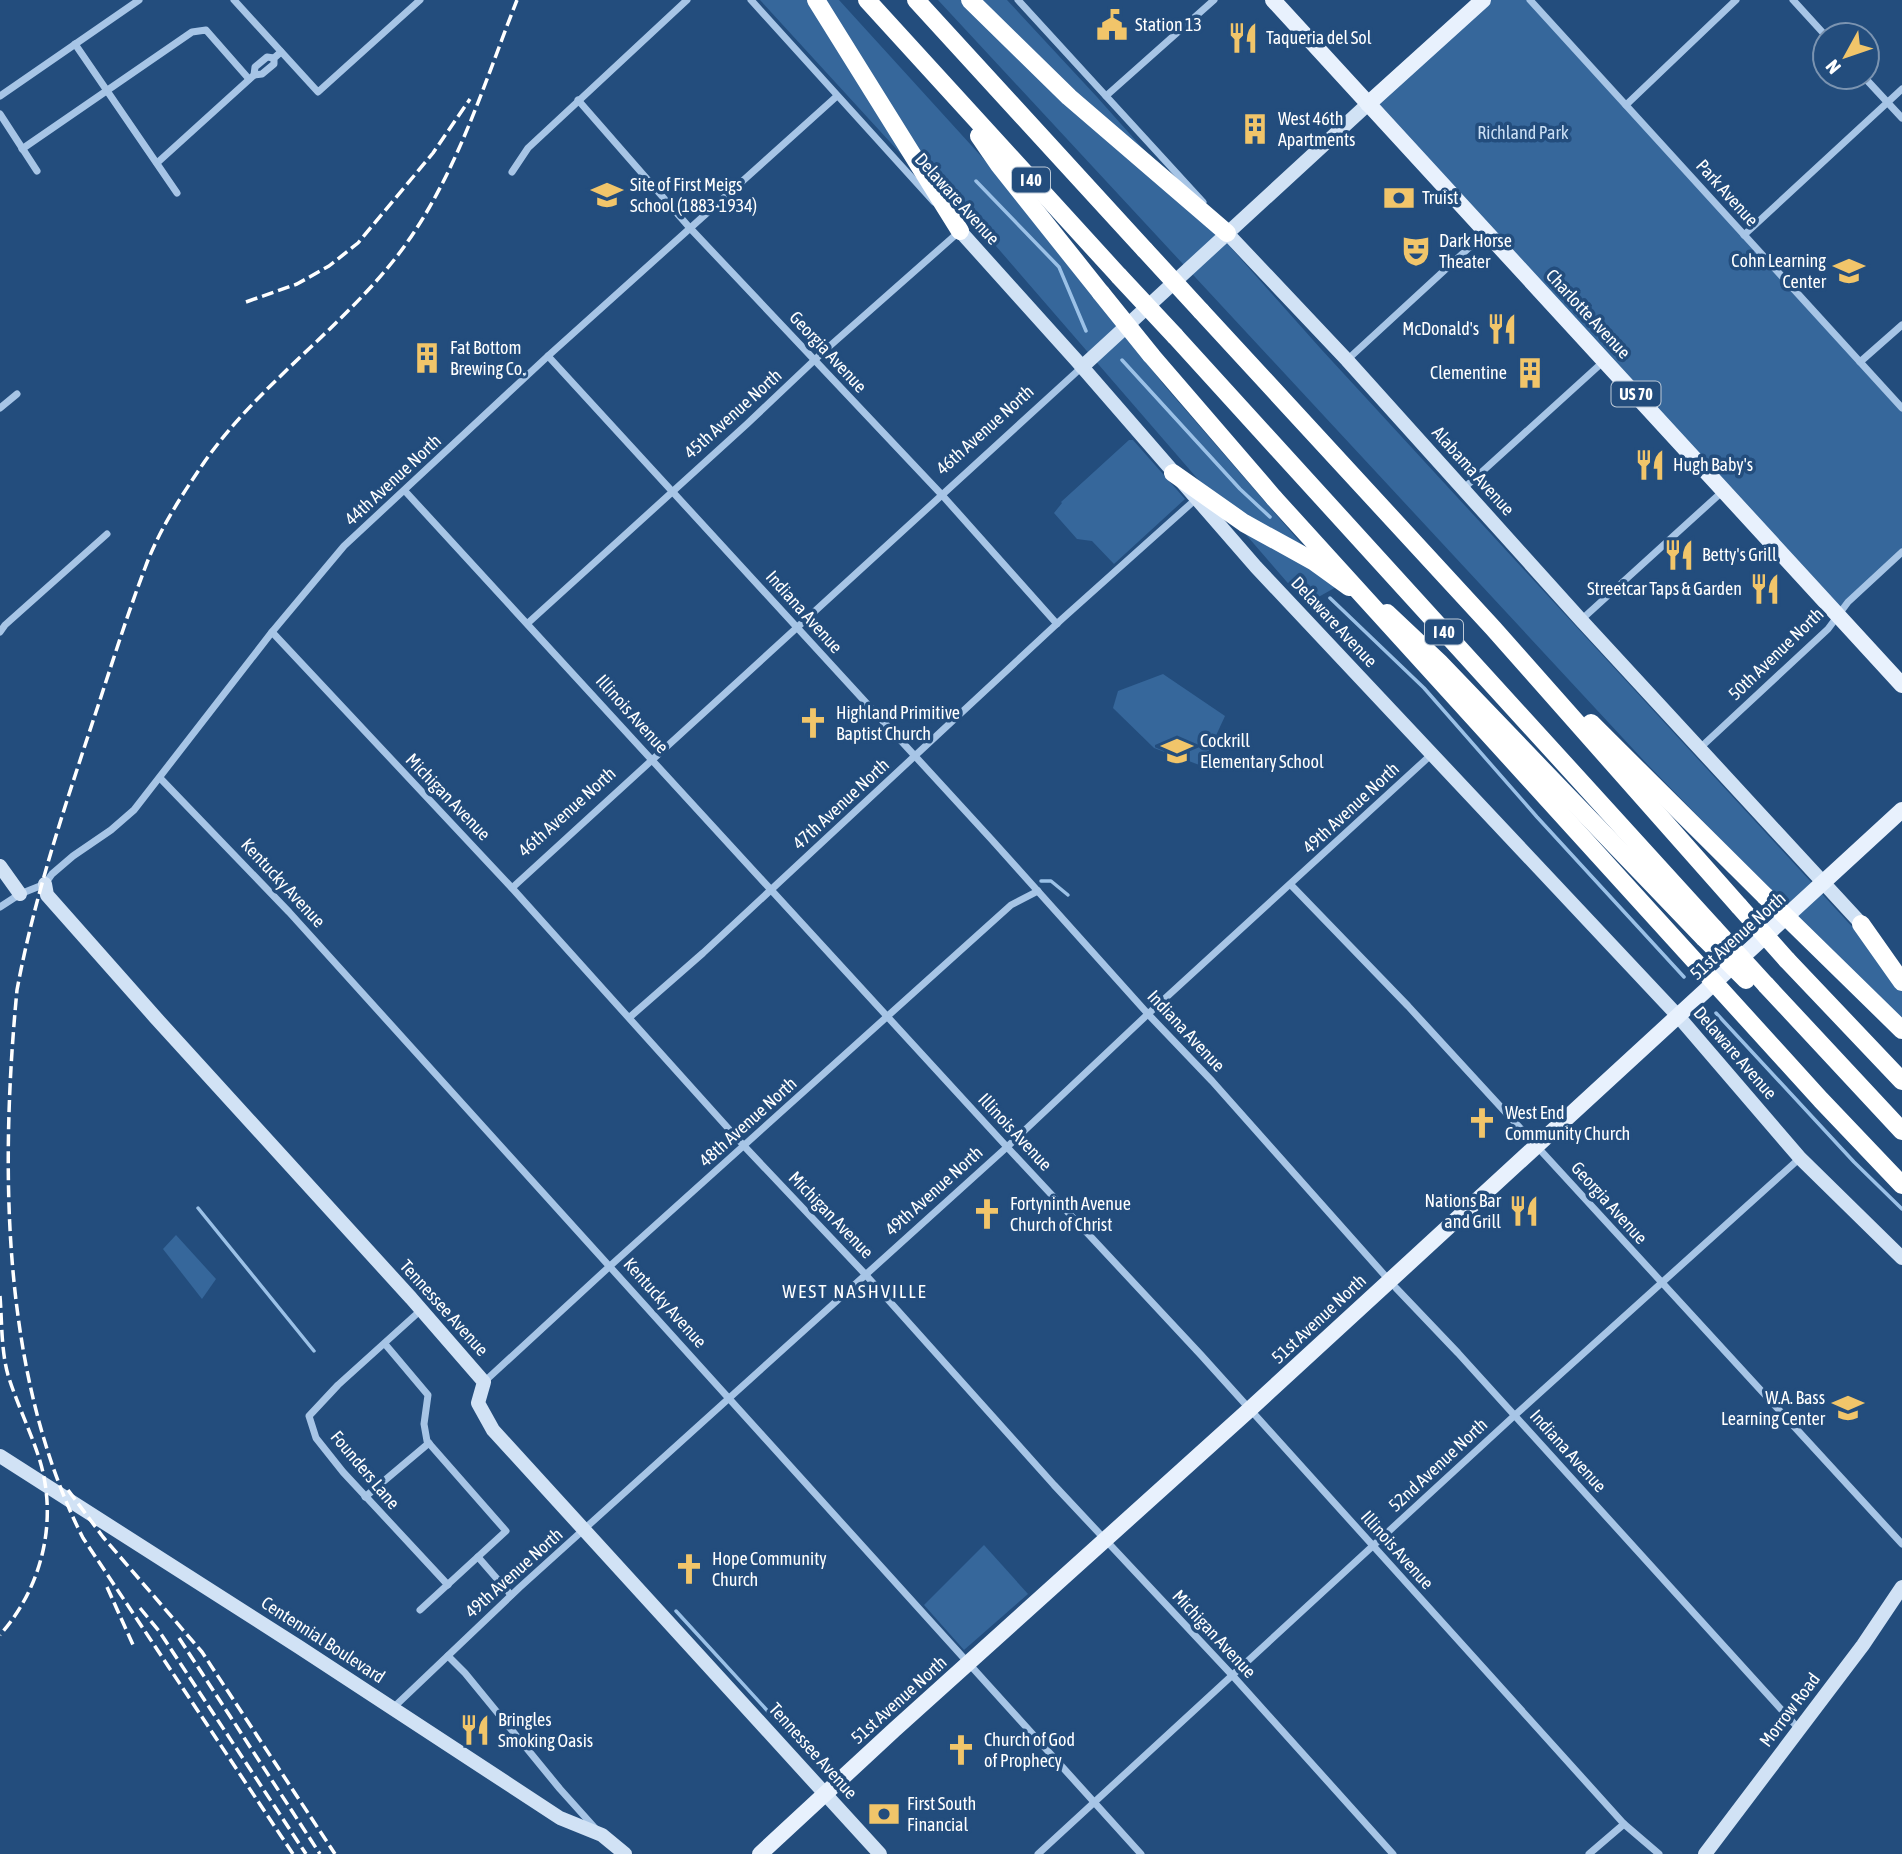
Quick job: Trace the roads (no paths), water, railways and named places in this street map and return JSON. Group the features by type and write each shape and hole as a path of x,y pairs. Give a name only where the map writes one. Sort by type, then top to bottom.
{"highway":[{"path":"816,0 960,231"},
{"name":"I 40","path":"867,0 1175,336 1709,933 1902,1131"},
{"name":"I 40","path":"916,0 1493,628 1787,960 1902,1081"},
{"path":"970,0 1069,97 1227,233"},
{"path":"944,84 999,165 1101,293 1275,498 1821,1100 1902,1185"},
{"path":"1173,473 1244,523 1312,561 1394,618 1709,933"},
{"path":"1493,628 1902,1030"},
{"path":"1861,924 1902,982"}],"main road":[{"name":"Charlotte Avenue","path":"1273,0 1902,685"},
{"name":"46th Avenue North","path":"1082,366 1483,0"},
{"name":"Delaware Avenue","path":"960,231 1311,626 1678,1016 1800,1158 1902,1258"},
{"name":"Alabama Avenue","path":"1227,233 1347,360 1823,885 1902,966"},
{"name":"51st Avenue North","path":"760,1854 1249,1410 1902,810"},
{"path":"0,866 20,894"},
{"name":"Tennessee Avenue","path":"45,884 47,895 484,1382 478,1403 493,1430 880,1854"},
{"name":"Centennial Boulevard","path":"0,1456 560,1818 602,1835 625,1854"},
{"name":"Morrow Road","path":"1705,1854 1863,1645 1902,1587"}],"street":[{"path":"0,96 139,0"},
{"path":"234,0 318,92 420,0"},
{"path":"512,172 528,148 687,0"},
{"name":"Delaware Avenue","path":"751,0 960,231"},
{"name":"Alabama Avenue","path":"1018,0 1213,213 1227,233"},
{"path":"1107,96 1213,0"},
{"name":"Park Avenue","path":"1530,0 1902,408"},
{"path":"1626,106 1736,0"},
{"path":"1793,0 1812,21"},
{"path":"22,149 192,32 206,30 252,77"},
{"path":"75,44 177,193"},
{"path":"157,163 252,77 262,74 274,64 274,58 281,52"},
{"path":"1744,235 1902,89"},
{"path":"1876,91 1902,118"},
{"name":"44th Avenue North","path":"0,907 20,894 45,884 52,874 73,856 111,830 134,810 272,632 344,546 689,227 836,96"},
{"name":"Georgia Avenue","path":"578,100 689,227 942,495 1057,624"},
{"path":"0,114 37,172"},
{"name":"45th Avenue North","path":"528,623 960,231"},
{"path":"1347,360 1486,233"},
{"path":"1860,362 1902,325"},
{"name":"Indiana Avenue","path":"548,356 1230,1101 1799,1729"},
{"path":"1463,489 1605,360"},
{"name":"46th Avenue North","path":"512,888 1082,366"},
{"path":"0,408 18,394"},
{"name":"Illinois Avenue","path":"405,491 1122,1270 1624,1824 1659,1854"},
{"path":"1581,620 1724,491"},
{"name":"47th Avenue North","path":"630,1017 772,890 1057,624 1196,499"},
{"path":"0,632 107,534"},
{"name":"50th Avenue North","path":"1700,748 1828,629 1848,602 1902,552"},
{"name":"Michigan Avenue","path":"272,632 512,888 745,1147 865,1274 1393,1854"},
{"name":"49th Avenue North","path":"393,1708 511,1595 1007,1147 1433,753"},
{"name":"Kentucky Avenue","path":"160,778 289,912 1141,1854"},
{"name":"Georgia Avenue","path":"1291,885 1408,1006 1902,1544"},
{"name":"48th Avenue North","path":"484,1382 1011,905 1038,891"},
{"name":"52nd Avenue North","path":"1038,1854 1514,1416 1800,1158"},
{"name":"Founders Lane","path":"421,1310 338,1385 309,1416 316,1438 365,1497 448,1585"},
{"path":"386,1344 429,1395 424,1424 429,1443 506,1531 420,1610"},
{"path":"365,1497 429,1443"},
{"path":"478,1557 511,1595"},
{"path":"448,1656 602,1835"},
{"path":"1590,1854 1624,1824"}],"waterway":[{"path":"976,181 1059,267 1086,331"},
{"path":"1122,360 1240,489 1270,517"},
{"path":"1330,598 1424,688 1537,817 1684,977"},
{"path":"1041,881 1051,881 1068,895"},
{"path":"1716,1013 1854,1162 1902,1209"},
{"path":"198,1208 314,1351"},
{"path":"676,1611 819,1767"}],"railway":[{"path":"293,1854 83,1538 56,1475 36,1409 22,1340 13,1270 9,1128 17,990 32,922 61,821 125,625 156,541 186,489 224,436 271,385 371,287 415,231 434,200 465,135 517,0"},
{"path":"246,302 297,284 329,266 358,243 433,153 470,99"},
{"path":"0,1296 6,1365 40,1461 47,1507 43,1553 36,1575 15,1616 0,1635"},
{"path":"68,1490 103,1537 202,1652 335,1854"},
{"path":"107,1587 134,1647"},
{"path":"140,1608 159,1631 306,1854"},
{"path":"179,1638 320,1854"}],"place":[{"name":"Station 13","path":"1112,25"},
{"name":"Taqueria del Sol","path":"1243,38"},
{"name":"West 46th Apartments","path":"1255,129"},
{"name":"Site of First Meigs School (1883-1934)","path":"607,195"},
{"name":"Truist","path":"1399,198"},
{"name":"Dark Horse Theater","path":"1416,251"},
{"name":"Cohn Learning Center","path":"1849,271"},
{"name":"McDonald's","path":"1502,329"},
{"name":"Fat Bottom Brewing Co.","path":"427,358"},
{"name":"Clementine","path":"1530,373"},
{"name":"Hugh Baby's","path":"1650,465"},
{"name":"Betty's Grill","path":"1679,555"},
{"name":"Streetcar Taps & Garden","path":"1765,589"},
{"name":"Highland Primitive Baptist Church","path":"813,723"},
{"name":"Cockrill Elementary School","path":"1177,751"},
{"name":"West End Community Church","path":"1482,1123"},
{"name":"Nations Bar and Grill","path":"1524,1211"},
{"name":"Fortyninth Avenue Church of Christ","path":"987,1214"},
{"name":"W.A. Bass Learning Center","path":"1848,1408"},
{"name":"Hope Community Church","path":"689,1569"},
{"name":"Bringles Smoking Oasis","path":"475,1730"},
{"name":"Church of God of Prophecy","path":"961,1750"},
{"name":"First South Financial","path":"884,1814"}],"district":[{"name":"WEST NASHVILLE","path":"855,1291"}],"park label":[{"name":"Richland Park","path":"1523,133"}]}
